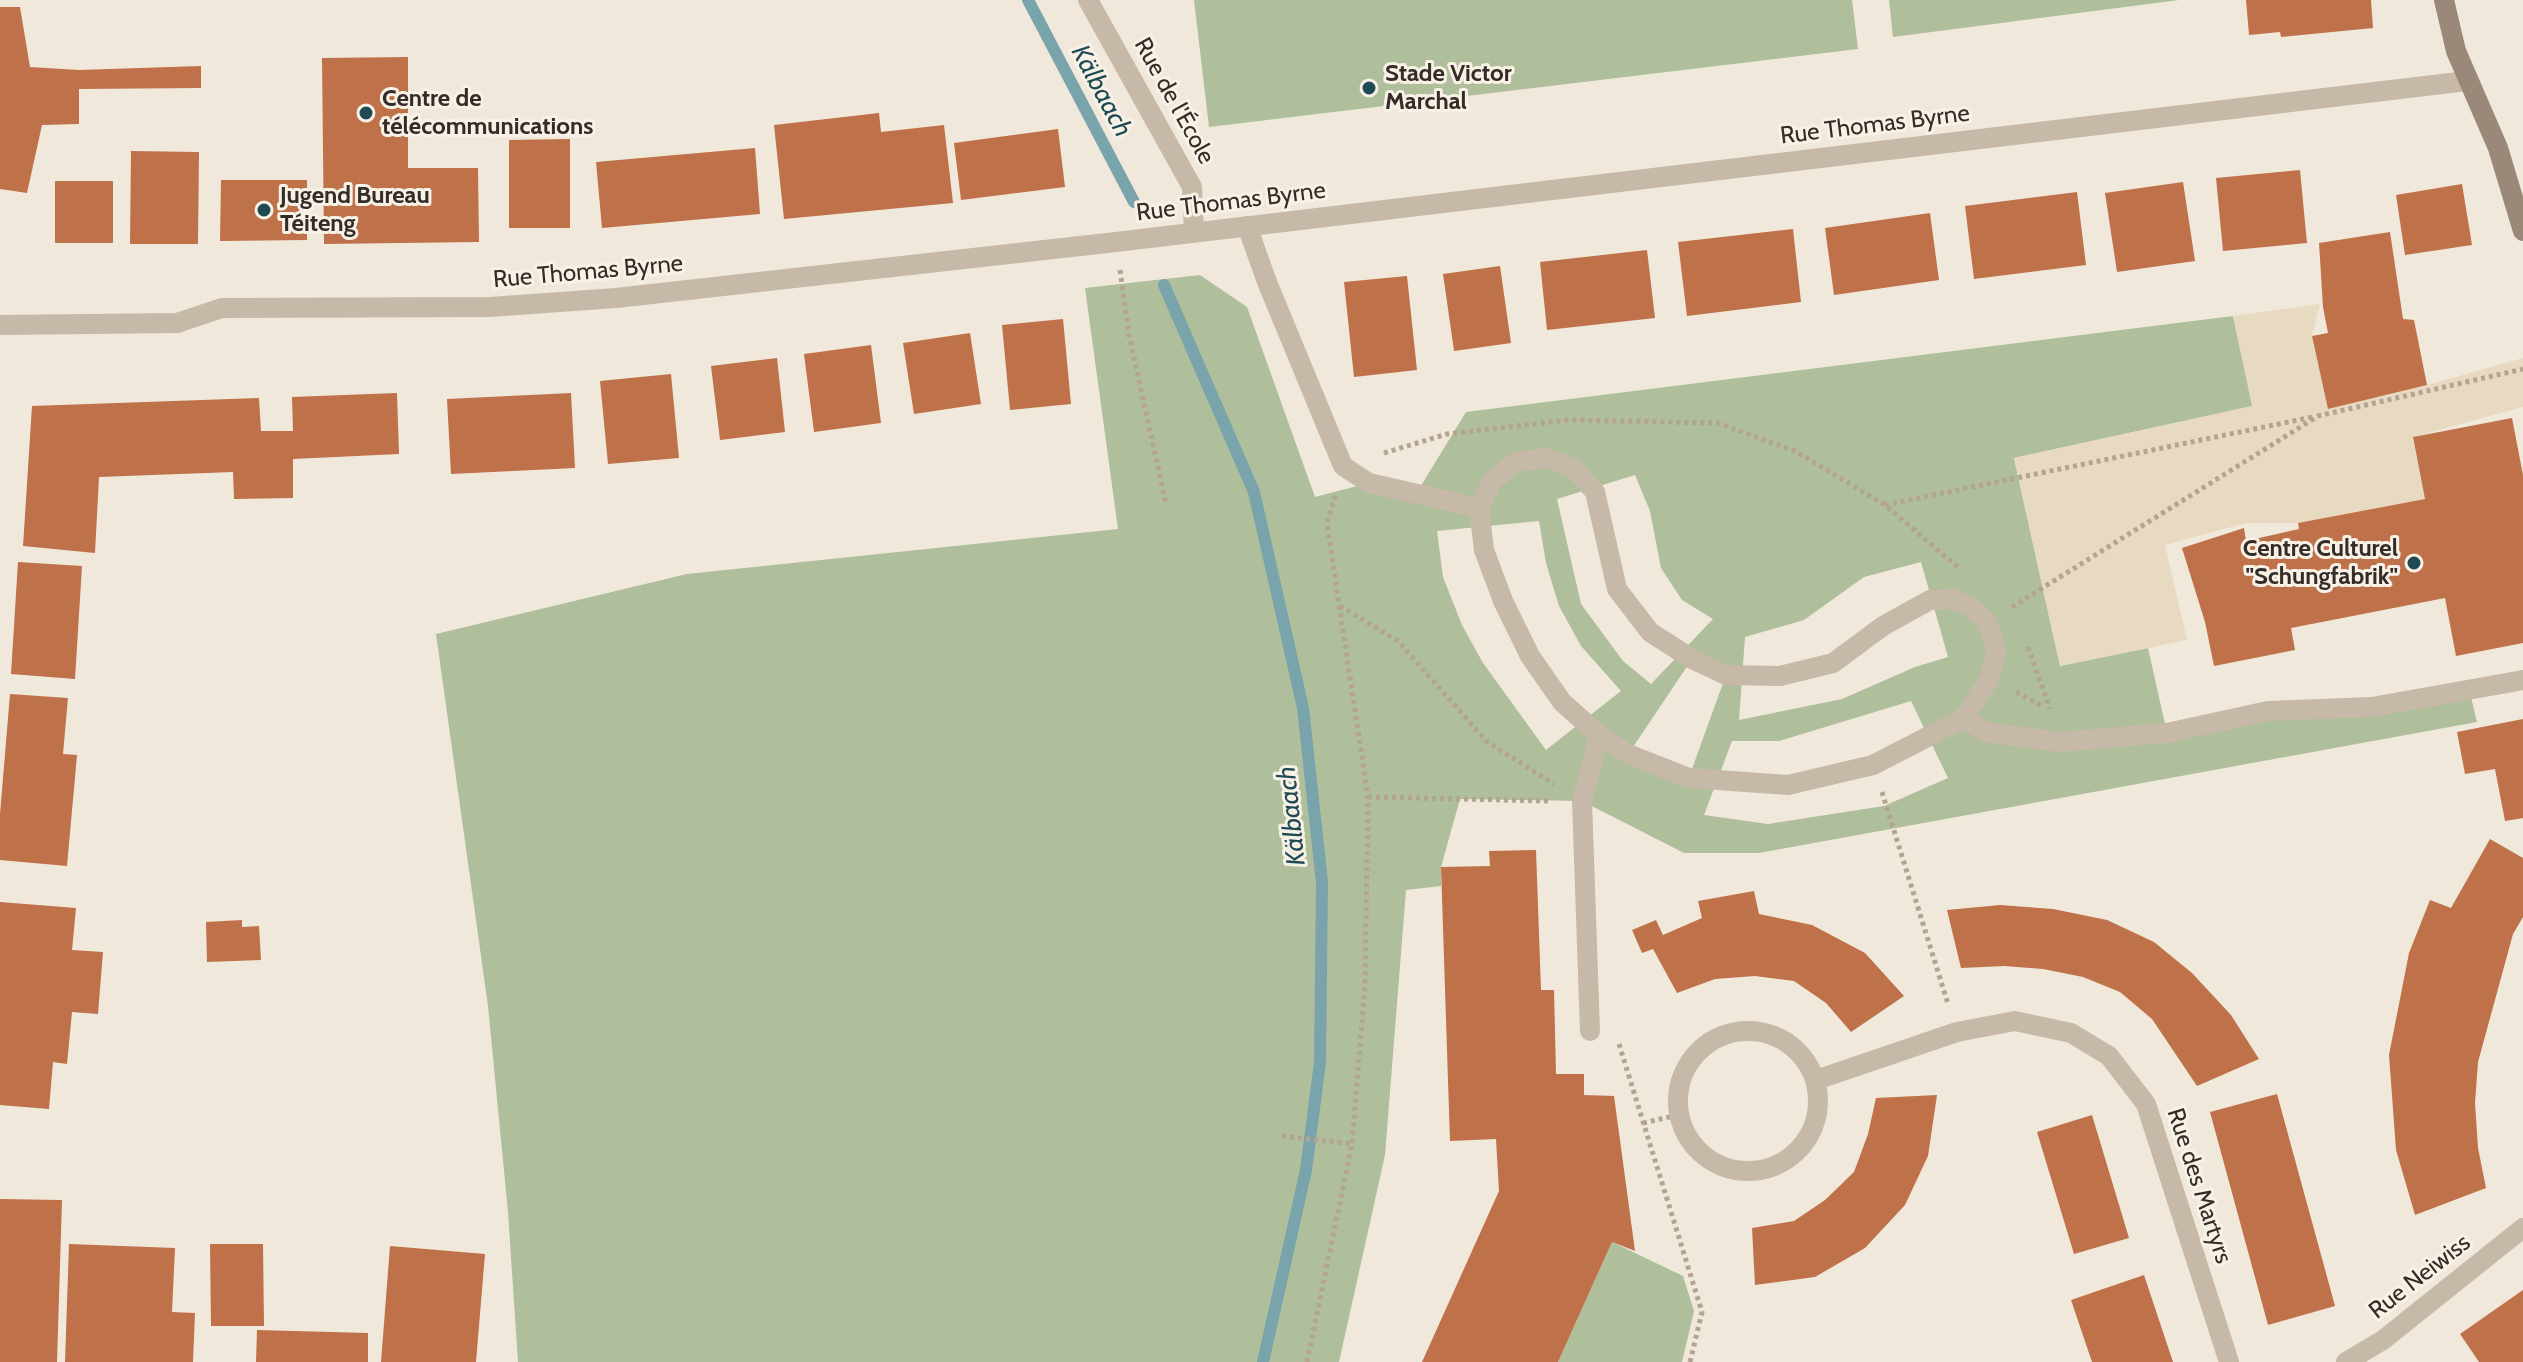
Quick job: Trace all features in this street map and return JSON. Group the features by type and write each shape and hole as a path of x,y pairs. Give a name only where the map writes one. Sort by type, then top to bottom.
{"main road":[{"path":"2444,0 2456,51 2498,148 2523,231"}],"street":[{"name":"Rue de l'École","path":"1088,0 1192,187 1194,232"},
{"name":"Rue Thomas Byrne","path":"0,325 177,323 222,308 490,307 616,298 1116,242 2467,81"},
{"path":"1247,226 1330,440 1343,466 1369,483 1479,508"},
{"path":"1547,458 1575,469 1595,492 1617,589 1650,632 1692,659 1726,675 1780,676 1833,663 1883,626 1930,600 1952,599 1971,607 1987,622 1996,650 1990,678 1964,718 1873,765 1788,785 1689,778 1628,754 1599,735 1562,702 1530,656 1503,601 1484,550 1479,508 1492,481 1516,462 1547,458"},
{"path":"1964,718 1985,732 2060,742 2167,733 2268,711 2372,707 2523,680"},
{"path":"1590,1031 1582,801 1599,735"},
{"name":"Rue des Martyrs","path":"1816,1080 1957,1032 2015,1021 2071,1033 2109,1056 2146,1104 2229,1362"},
{"path":"1742,1030 1776,1036 1787,1041 1805,1058 1816,1080 1819,1102 1815,1125 1803,1145 1786,1160 1766,1170 1743,1171 1720,1166 1701,1154 1686,1136 1678,1115 1677,1091 1684,1069 1699,1050 1718,1036 1742,1030"},
{"name":"Rue Neiwiss","path":"2346,1362 2383,1340 2523,1228"}],"path":[{"path":"1116,242 1129,335 1166,504"},
{"path":"1885,505 2318,416 2523,369"},
{"path":"1987,622 2318,416"},
{"path":"1307,1362 1352,1144 1365,985 1368,797 1327,524 1343,466 1447,434 1553,421 1718,423 1795,451 1885,505 1961,569"},
{"path":"1340,606 1398,641 1487,742 1582,801"},
{"path":"2025,642 2032,653 2060,742"},
{"path":"1873,765 1957,1032"},
{"path":"1368,797 1582,801"},
{"path":"1590,1031 1615,1033 1702,1312 1690,1362"},
{"path":"1643,1123 1678,1115"},
{"path":"1282,1136 1352,1144"}],"green space":[{"name":"Stade Victor Marchal","path":"1194,0 1852,0 1858,49 1209,127"},
{"path":"1889,0 2179,0 1893,37"},
{"path":"1200,275 1247,307 1315,497 1369,483 1416,494 1466,412 2233,316 2253,406 2014,458 2060,666 2148,648 2167,733 2469,689 2477,722 1759,853 1684,853 1582,801 1460,799 1441,867 1441,886 1406,890 1385,1155 1339,1362 518,1362 508,1212 488,1006 436,634 687,574 1118,529 1085,288","holes":["1635,475 1650,511 1661,568 1682,600 1713,619 1651,684 1623,661 1581,604 1557,499","1539,521 1546,563 1559,606 1581,646 1621,691 1546,750 1483,663 1462,625 1443,577 1437,531","1921,562 1948,657 1915,667 1842,699 1739,720 1745,637 1804,620 1864,577","1692,659 1726,675 1689,777 1629,753","1911,701 1948,778 1884,806 1768,824 1704,815 1732,741 1779,741"]},
{"path":"1612,1242 1683,1276 1694,1311 1682,1362 1558,1362"}],"shaded area":[{"path":"2320,304 2312,336 2328,409 2523,358 2523,407 2413,437 2425,499 2298,523 2246,523 2165,545 2187,640 2060,666 2014,458 2252,406 2233,316"}],"building":[{"path":"2246,0 2371,0 2373,28 2281,37 2280,32 2249,35"},
{"path":"0,7 20,7 30,67 79,70 201,66 201,88 79,89 79,124 42,125 27,193 0,189"},
{"name":"Centre de télécommunications","path":"408,57 408,168 478,168 479,242 324,244 322,58"},
{"path":"879,113 881,132 944,125 953,203 784,219 774,125"},
{"path":"1058,129 1065,187 961,200 954,143"},
{"path":"570,139 570,228 509,228 509,140"},
{"path":"755,148 760,214 602,228 596,162"},
{"path":"131,151 199,152 198,244 130,244"},
{"path":"2300,170 2307,243 2223,251 2216,178"},
{"name":"Jugend Bureau Téiteng","path":"221,180 307,180 307,240 220,241"},
{"path":"55,181 113,181 113,243 55,243"},
{"path":"2183,182 2195,261 2117,272 2105,193"},
{"path":"2462,184 2472,245 2405,255 2396,195"},
{"path":"2077,192 2086,265 1974,279 1965,206"},
{"path":"1930,213 1939,280 1834,295 1825,228"},
{"path":"1793,229 1801,302 1687,316 1678,242"},
{"path":"2390,232 2403,319 2414,320 2427,385 2328,409 2312,336 2328,333 2319,243"},
{"path":"1647,250 1655,318 1547,330 1540,262"},
{"path":"1500,266 1511,343 1454,351 1443,274"},
{"path":"1407,276 1417,370 1354,377 1344,282"},
{"path":"1063,319 1071,404 1010,410 1002,325"},
{"path":"970,333 981,404 914,414 903,343"},
{"path":"871,345 881,423 814,432 804,354"},
{"path":"777,358 785,432 720,440 711,366"},
{"path":"671,374 679,458 608,464 600,381"},
{"path":"397,393 399,454 293,459 293,498 234,499 233,472 99,477 95,553 23,546 32,406 259,398 261,431 293,431 292,397"},
{"path":"571,393 575,468 451,474 447,399"},
{"name":"Centre Culturel \"Schungfabrik\"","path":"2512,418 2523,475 2523,643 2456,656 2445,598 2291,628 2295,650 2214,666 2205,622 2182,548 2244,528 2246,541 2299,529 2298,523 2425,499 2413,437"},
{"path":"18,562 82,566 75,679 11,674"},
{"path":"10,694 68,698 63,754 77,755 67,866 0,860 0,814"},
{"path":"2523,719 2523,818 2505,821 2495,769 2465,774 2457,732"},
{"path":"2490,839 2523,858 2523,917 2513,934 2478,1062 2475,1103 2478,1148 2486,1188 2415,1215 2396,1150 2389,1055 2409,953 2430,900 2451,908"},
{"path":"1536,850 1541,990 1554,990 1556,1074 1584,1074 1584,1095 1614,1096 1635,1251 1612,1242 1558,1362 1422,1362 1499,1191 1496,1139 1450,1141 1441,867 1490,866 1489,851"},
{"path":"1754,891 1759,914 1812,925 1865,953 1904,996 1851,1032 1826,1003 1794,981 1755,976 1715,979 1677,993 1653,949 1642,953 1632,930 1656,920 1663,935 1702,918 1698,901"},
{"path":"0,902 76,908 72,950 103,952 98,1014 72,1012 67,1064 53,1062 49,1109 0,1105"},
{"path":"2000,905 2053,909 2107,920 2154,942 2192,973 2231,1015 2259,1059 2197,1086 2152,1019 2120,992 2083,977 2043,969 2004,966 1961,968 1947,910"},
{"path":"242,920 242,927 259,926 261,960 207,962 206,922"},
{"path":"2277,1094 2335,1306 2268,1325 2210,1112"},
{"path":"1937,1095 1928,1156 1905,1205 1865,1248 1815,1277 1755,1285 1752,1228 1794,1221 1825,1200 1854,1172 1868,1134 1876,1098"},
{"path":"2092,1115 2129,1238 2074,1254 2037,1132"},
{"path":"0,1199 62,1200 57,1362 0,1362"},
{"path":"69,1244 175,1248 172,1312 195,1313 193,1362 65,1362"},
{"path":"210,1244 263,1244 264,1326 211,1326"},
{"path":"390,1246 485,1254 476,1362 381,1362"},
{"path":"2144,1275 2173,1362 2092,1362 2071,1300"},
{"path":"2523,1290 2523,1362 2479,1362 2460,1334"},
{"path":"257,1330 368,1333 368,1362 256,1362"}],"waterway":[{"name":"Kälbaach","path":"1028,0 1134,202"},
{"name":"Kälbaach","path":"1164,285 1254,492 1303,708 1322,882 1320,1062 1306,1170 1263,1362"}],"place":[{"name":"Stade Victor Marchal","path":"1369,88"},
{"name":"Centre de télécommunications","path":"366,113"},
{"name":"Jugend Bureau Téiteng","path":"264,210"},
{"name":"Centre Culturel \"Schungfabrik\"","path":"2414,563"}]}
